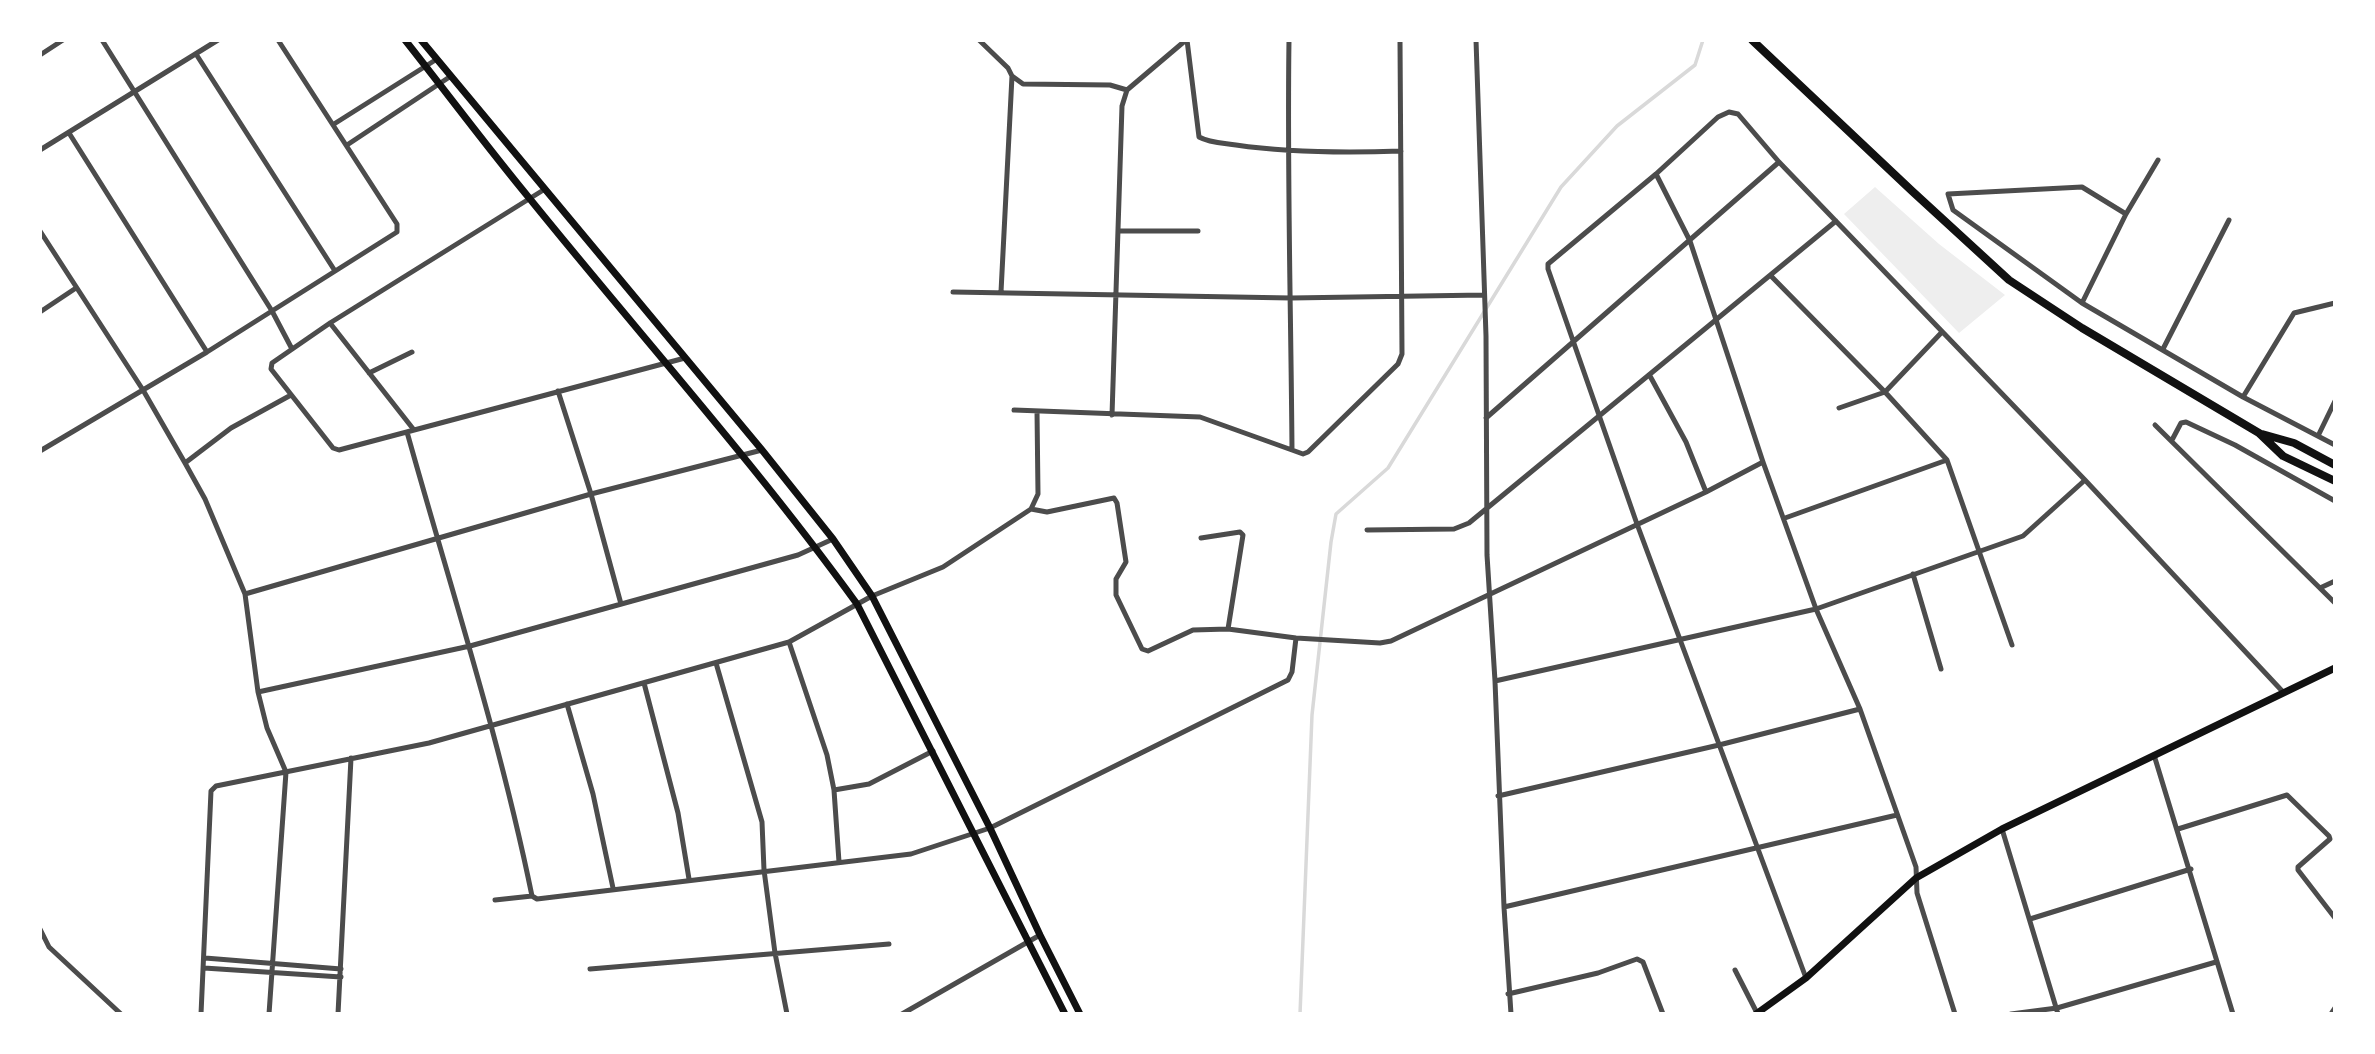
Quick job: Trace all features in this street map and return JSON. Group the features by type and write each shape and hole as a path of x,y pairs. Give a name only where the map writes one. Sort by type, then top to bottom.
{"main road":[{"path":"405,40 529,198 816,547 857,604 1065,1014"},
{"path":"421,40 762,450 833,539 872,596 990,828 1080,1014"},
{"path":"1753,41 2010,280 2082,328 2259,433 2283,456 2335,481"},
{"path":"2259,433 2294,443 2335,465"},
{"path":"1757,1013 1806,978 1916,878 2002,829 2335,668"}],"street":[{"path":"40,55 64,40"},
{"path":"102,40 272,311 292,349"},
{"path":"40,150 218,40"},
{"path":"40,451 207,352 397,232 397,224 278,40"},
{"path":"979,40 1008,68 1012,76 1023,84 1111,85 1126,90"},
{"path":"1112,415 1122,106 1126,90 1187,40"},
{"path":"1187,40 1199,137 1206,141 1344,153 1401,151"},
{"path":"1289,40 1287,149 1292,450"},
{"path":"1014,410 1200,417 1303,454 1308,452 1398,364 1402,354 1400,40"},
{"path":"1476,40 1486,336 1485,510 1511,1014"},
{"path":"196,54 335,271"},
{"path":"334,124 437,59"},
{"path":"347,145 451,76"},
{"path":"1001,292 1012,76"},
{"path":"1806,978 1637,524 1548,269 1548,264 1656,174 1718,117 1729,112 1738,114 1779,162 2085,480 2284,693"},
{"path":"69,133 207,352"},
{"path":"2082,303 2126,214 2158,160"},
{"path":"1486,418 1574,344 1779,162"},
{"path":"1656,174 1690,240 1763,462 1816,609 1860,709 1916,867 1917,893 1955,1014"},
{"path":"2126,214 2082,187 1948,194 1953,210 2082,303 2243,397 2335,446"},
{"path":"545,189 330,323 272,363 271,369 333,448 339,450 685,358"},
{"path":"2163,349 2229,220"},
{"path":"1367,530 1454,529 1469,523 1836,221"},
{"path":"40,231 143,390 185,463 205,499 245,594 258,692 267,728 286,772 269,1014"},
{"path":"1118,231 1198,231"},
{"path":"1771,276 1885,392 1947,460 2012,645"},
{"path":"40,312 76,288"},
{"path":"953,292 1291,298 1484,295"},
{"path":"2243,397 2294,313 2335,303"},
{"path":"330,323 414,430"},
{"path":"1839,408 1885,392 1942,332"},
{"path":"369,373 412,352"},
{"path":"1650,376 1686,442 1706,492"},
{"path":"558,391 621,604"},
{"path":"185,463 231,428 291,395"},
{"path":"2318,436 2335,401"},
{"path":"201,1014 211,790 216,786 429,743 789,642 872,596 943,567 1031,509 1038,494 1037,411"},
{"path":"2172,440 2181,423 2186,422 2235,445 2335,501"},
{"path":"2155,425 2335,603"},
{"path":"407,432 491,724 515,816 532,897"},
{"path":"245,594 590,494 762,450"},
{"path":"1785,518 1947,460"},
{"path":"1031,509 1047,512 1114,498 1126,562 1116,579 1116,595 1142,649 1148,651 1193,630 1228,629 1296,638 1380,643 1391,641 1706,492 1763,462"},
{"path":"1495,681 1816,609 2023,536 2085,480"},
{"path":"1201,538 1240,532 1243,535 1228,629"},
{"path":"258,692 470,646 798,555 833,539"},
{"path":"1913,574 1941,668"},
{"path":"2320,588 2335,581"},
{"path":"495,900 532,897 537,899 911,854 990,828 1288,680 1292,672 1296,638"},
{"path":"789,642 827,755 834,790 839,862"},
{"path":"716,663 762,822 764,870 775,953 787,1014"},
{"path":"644,683 678,813 689,879"},
{"path":"567,704 593,794 613,888"},
{"path":"1498,796 1860,709"},
{"path":"834,790 869,784 933,751"},
{"path":"2154,755 2233,1014"},
{"path":"338,1014 351,758"},
{"path":"2178,829 2287,795 2329,836 2330,839 2298,867 2298,870 2335,918"},
{"path":"1504,907 1897,815"},
{"path":"2002,829 2058,1011"},
{"path":"2030,919 2190,869"},
{"path":"40,929 49,947 121,1014"},
{"path":"902,1014 1040,934"},
{"path":"590,969 889,944"},
{"path":"205,958 341,969"},
{"path":"1508,994 1598,973 1637,959 1643,962 1663,1014"},
{"path":"2011,1014 2058,1011 2217,961"},
{"path":"204,968 341,977"},
{"path":"1735,970 1757,1013"},
{"path":"2331,1014 2335,1008"}],"shaded area":[{"path":"1875,187 1939,244 2005,295 1959,333 1844,214"}],"waterway":[{"path":"1300,1014 1312,715 1336,514 1388,468 1561,187 1617,126 1695,65 1703,40"}]}
